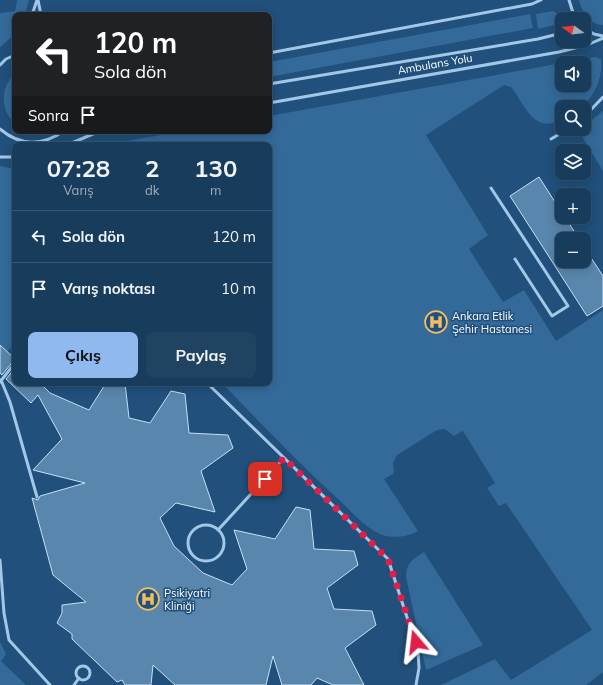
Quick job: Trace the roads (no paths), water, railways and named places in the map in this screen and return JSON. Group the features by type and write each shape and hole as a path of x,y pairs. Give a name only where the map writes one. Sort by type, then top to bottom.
{"lane":[{"path":"33,12 37,0"},
{"path":"37,0 40,12"},
{"path":"272,52 524,5 542,0"},
{"path":"569,0 573,12"},
{"path":"591,32 603,37"},
{"path":"272,83 555,35"},
{"name":"Ambulans Yolu","path":"272,102 424,74 559,52 587,46 603,37"},
{"path":"0,65 12,57"},
{"path":"591,110 603,97"},
{"path":"0,129 9,137 25,142"},
{"path":"39,142 52,139 60,134"},
{"path":"74,142 93,134"},
{"path":"551,138 555,136"},
{"path":"0,157 12,157"},
{"path":"491,188 568,306 552,316 515,259"},
{"path":"12,367 0,381 10,402 37,497"},
{"path":"210,386 388,559 418,651 419,668 416,685"},
{"path":"218,530 284,458"},
{"path":"208,525 218,530 224,541 221,552 217,557 212,560 201,560 192,554 189,549 189,538 196,528 208,525"},
{"path":"0,560 4,614 9,640 50,685"},
{"path":"83,666 89,669 90,673 88,677 84,679 79,678 77,673 79,668 83,666"},
{"path":"74,685 79,678"}],"place":[{"name":"Ankara Etlik Şehir Hastanesi","path":"436,322"},
{"name":"Psikiyatri Kliniği","path":"148,599"}]}
